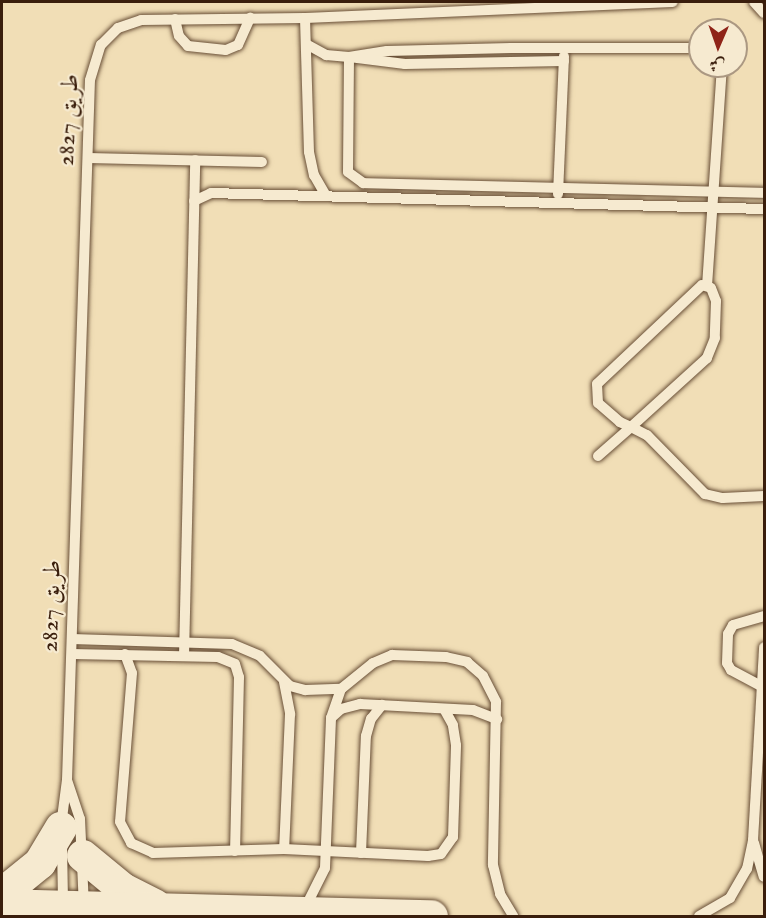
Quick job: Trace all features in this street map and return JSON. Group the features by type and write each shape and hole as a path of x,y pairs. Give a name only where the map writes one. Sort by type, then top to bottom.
{"main road":[{"path":"2,894 40,863 61,828"},
{"path":"83,856 123,890 170,910"},
{"path":"2,905 73,912 170,910 432,916"}],"lane":[{"name":"طريق 2827","path":"73,912 61,828 67,780 72,654 90,80 101,45 129,22 175,19 305,18 673,2"},
{"path":"175,19 179,36 188,46 226,51 238,45 250,18"},
{"path":"305,18 308,45 309,152 314,176 326,196"},
{"path":"308,45 326,55 405,64 564,61"},
{"path":"557,203 565,47"},
{"path":"350,57 406,51 511,48 688,48"},
{"path":"511,48 511,62"},
{"path":"453,50 453,63"},
{"path":"405,64 406,51"},
{"path":"350,57 348,172 357,182 765,193"},
{"path":"707,286 715,208 721,78"},
{"path":"88,158 262,162"},
{"path":"184,656 195,160"},
{"path":"401,199 402,184"},
{"path":"450,185 450,200"},
{"path":"506,201 507,187"},
{"path":"194,201 211,193 765,209"},
{"path":"707,286 693,290 597,384 598,403 620,422 647,435 705,494 723,498 765,496"},
{"path":"598,456 700,365 712,349 717,301 714,291 707,286"},
{"path":"761,686 731,670 727,663 728,634 733,625 765,616"},
{"path":"72,639 184,642 242,647 268,662 284,682 297,689 341,689"},
{"path":"699,916 730,898 742,882 753,840 765,647"},
{"path":"72,654 224,658 238,670 235,851"},
{"path":"124,654 132,673 120,810 124,834 131,843 153,853 284,849 435,856 451,844 456,745 453,725 444,709"},
{"path":"301,912 320,884 327,851 331,718 341,689 373,663 392,655 456,658 476,668 490,685 496,702 497,719 493,866 500,894 513,916"},
{"path":"284,682 290,714 284,849"},
{"path":"331,718 354,705 382,705 480,711 497,719"},
{"path":"361,853 366,736 370,719 382,705"},
{"name":"طريق 2827","path":"67,780 78,805 83,856 73,912"},
{"path":"753,840 765,877"}]}
